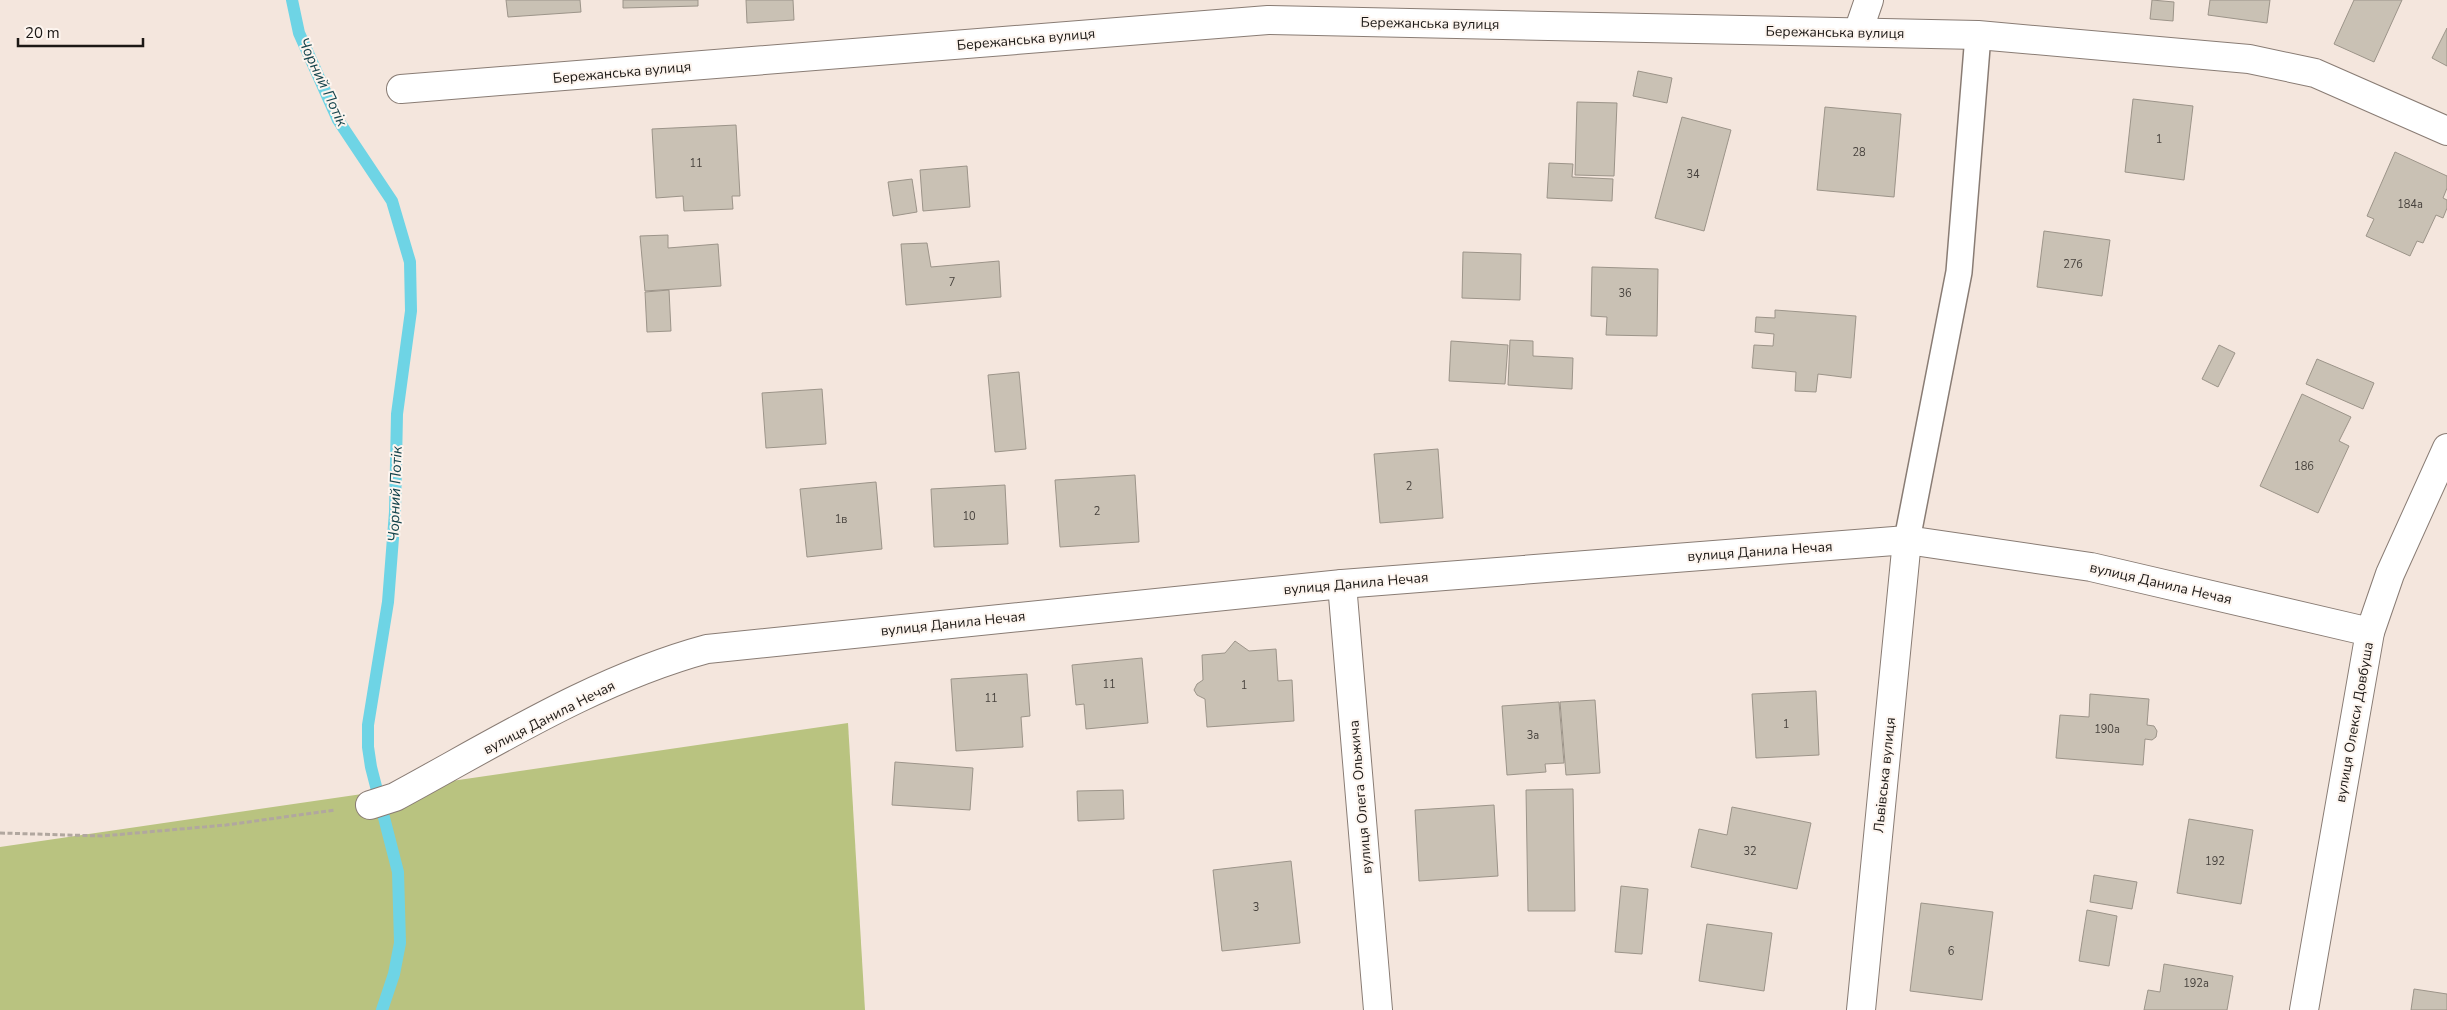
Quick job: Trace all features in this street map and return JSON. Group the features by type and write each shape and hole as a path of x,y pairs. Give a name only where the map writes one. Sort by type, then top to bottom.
{"street":[{"path":"1858,32 1869,0"},
{"name":"Бережанська вулиця","path":"401,89 1268,10 1978,35 2249,59 2315,73 2447,130"},
{"name":"вулиця Олекси Довбуша","path":"2304,1010 2370,632 2390,574 2447,448"},
{"name":"вулиця Данила Нечая","path":"382,801 579,699 667,661 706,649 1342,584 1908,540 2091,567 2370,632"},
{"name":"Львівська вулиця","path":"1861,1010 1908,540"},
{"name":"вулиця Олега Ольжича","path":"1342,584 1378,1010"}],"lane":[{"path":"1908,540 1959,272 1978,35"}],"path":[{"path":"0,834 102,836 226,825 382,801"}],"green space":[{"path":"848,723 865,1010 0,1010 0,847"}],"building":[{"path":"506,0 580,0 581,12 508,17"},
{"path":"623,0 698,0 698,6 623,8"},
{"path":"746,0 793,0 794,20 747,23"},
{"path":"2152,0 2174,2 2173,21 2150,19"},
{"path":"2210,0 2270,0 2267,23 2208,15"},
{"path":"2354,0 2402,0 2374,62 2334,44"},
{"path":"2447,28 2447,66 2432,58"},
{"path":"1638,71 1672,78 1667,103 1633,96"},
{"path":"2133,99 2193,106 2184,180 2125,172"},
{"path":"1577,102 1617,103 1614,176 1575,175"},
{"path":"1825,107 1901,114 1894,197 1817,190"},
{"path":"1682,117 1731,130 1704,231 1655,218"},
{"path":"736,125 740,196 732,196 733,209 684,211 683,196 656,198 652,129"},
{"path":"2395,152 2447,176 2447,188 2443,198 2447,200 2447,208 2443,218 2436,215 2423,243 2417,241 2410,256 2366,236 2374,219 2367,216"},
{"path":"1549,163 1573,164 1572,177 1613,179 1612,201 1547,198"},
{"path":"967,166 970,207 923,211 920,170"},
{"path":"912,179 917,212 893,216 888,182"},
{"path":"2044,231 2110,240 2102,296 2037,287"},
{"path":"668,235 668,248 718,244 721,286 645,291 640,236"},
{"path":"927,243 931,267 999,261 1001,297 906,305 901,244"},
{"path":"1463,252 1521,254 1520,300 1462,298"},
{"path":"1592,267 1658,269 1657,336 1606,335 1607,317 1591,316"},
{"path":"669,290 671,331 647,332 645,292"},
{"path":"1775,310 1856,316 1851,378 1818,374 1816,392 1795,391 1796,372 1752,368 1754,345 1773,346 1774,334 1755,332 1756,317 1775,318"},
{"path":"1510,340 1533,341 1533,356 1573,358 1572,389 1508,385"},
{"path":"1451,341 1508,345 1505,384 1449,381"},
{"path":"2219,345 2235,353 2218,387 2202,379"},
{"path":"2317,359 2374,383 2363,409 2306,384"},
{"path":"1019,372 1026,449 995,452 988,375"},
{"path":"822,389 826,444 766,448 762,393"},
{"path":"2302,394 2351,417 2339,441 2349,446 2318,513 2260,486"},
{"path":"1438,449 1443,518 1380,523 1374,454"},
{"path":"1135,475 1139,542 1060,547 1055,480"},
{"path":"876,482 882,549 807,557 800,489"},
{"path":"1005,485 1008,544 934,547 931,489"},
{"path":"1235,641 1249,651 1276,649 1278,681 1292,680 1294,721 1207,727 1205,699 1197,695 1194,690 1197,684 1203,680 1202,655 1225,653"},
{"path":"1142,658 1148,723 1086,729 1084,704 1076,705 1072,665"},
{"path":"1027,674 1030,716 1021,717 1023,747 956,751 951,679"},
{"path":"1816,691 1819,755 1756,758 1752,694"},
{"path":"2090,694 2149,699 2147,725 2154,726 2157,731 2156,737 2152,740 2145,739 2143,765 2056,758 2060,715 2089,717"},
{"path":"1595,700 1600,773 1566,775 1560,702"},
{"path":"1559,702 1564,763 1545,764 1546,772 1507,775 1502,706"},
{"path":"895,762 973,768 970,810 892,805"},
{"path":"1573,789 1575,911 1528,911 1526,790"},
{"path":"1123,790 1124,819 1078,821 1077,791"},
{"path":"1494,805 1498,876 1419,881 1415,810"},
{"path":"1732,807 1811,823 1797,889 1691,867 1699,829 1727,835"},
{"path":"2189,819 2253,830 2241,904 2177,893"},
{"path":"1291,861 1300,943 1222,951 1213,870"},
{"path":"2094,875 2137,882 2132,909 2090,902"},
{"path":"1621,886 1648,889 1642,954 1615,952"},
{"path":"1921,903 1993,912 1982,1000 1910,991"},
{"path":"2087,910 2117,916 2109,966 2079,961"},
{"path":"1707,924 1772,933 1764,991 1699,981"},
{"path":"2164,964 2233,976 2227,1010 2144,1010 2148,990 2160,992"},
{"path":"2414,989 2447,994 2447,1010 2411,1010"}],"waterway":[{"name":"Чорний Потік","path":"292,0 299,33 338,120 392,201 410,262 411,311 397,414 395,512 388,602 368,725 368,747 371,767 398,872 400,943 394,974 382,1010"}]}
